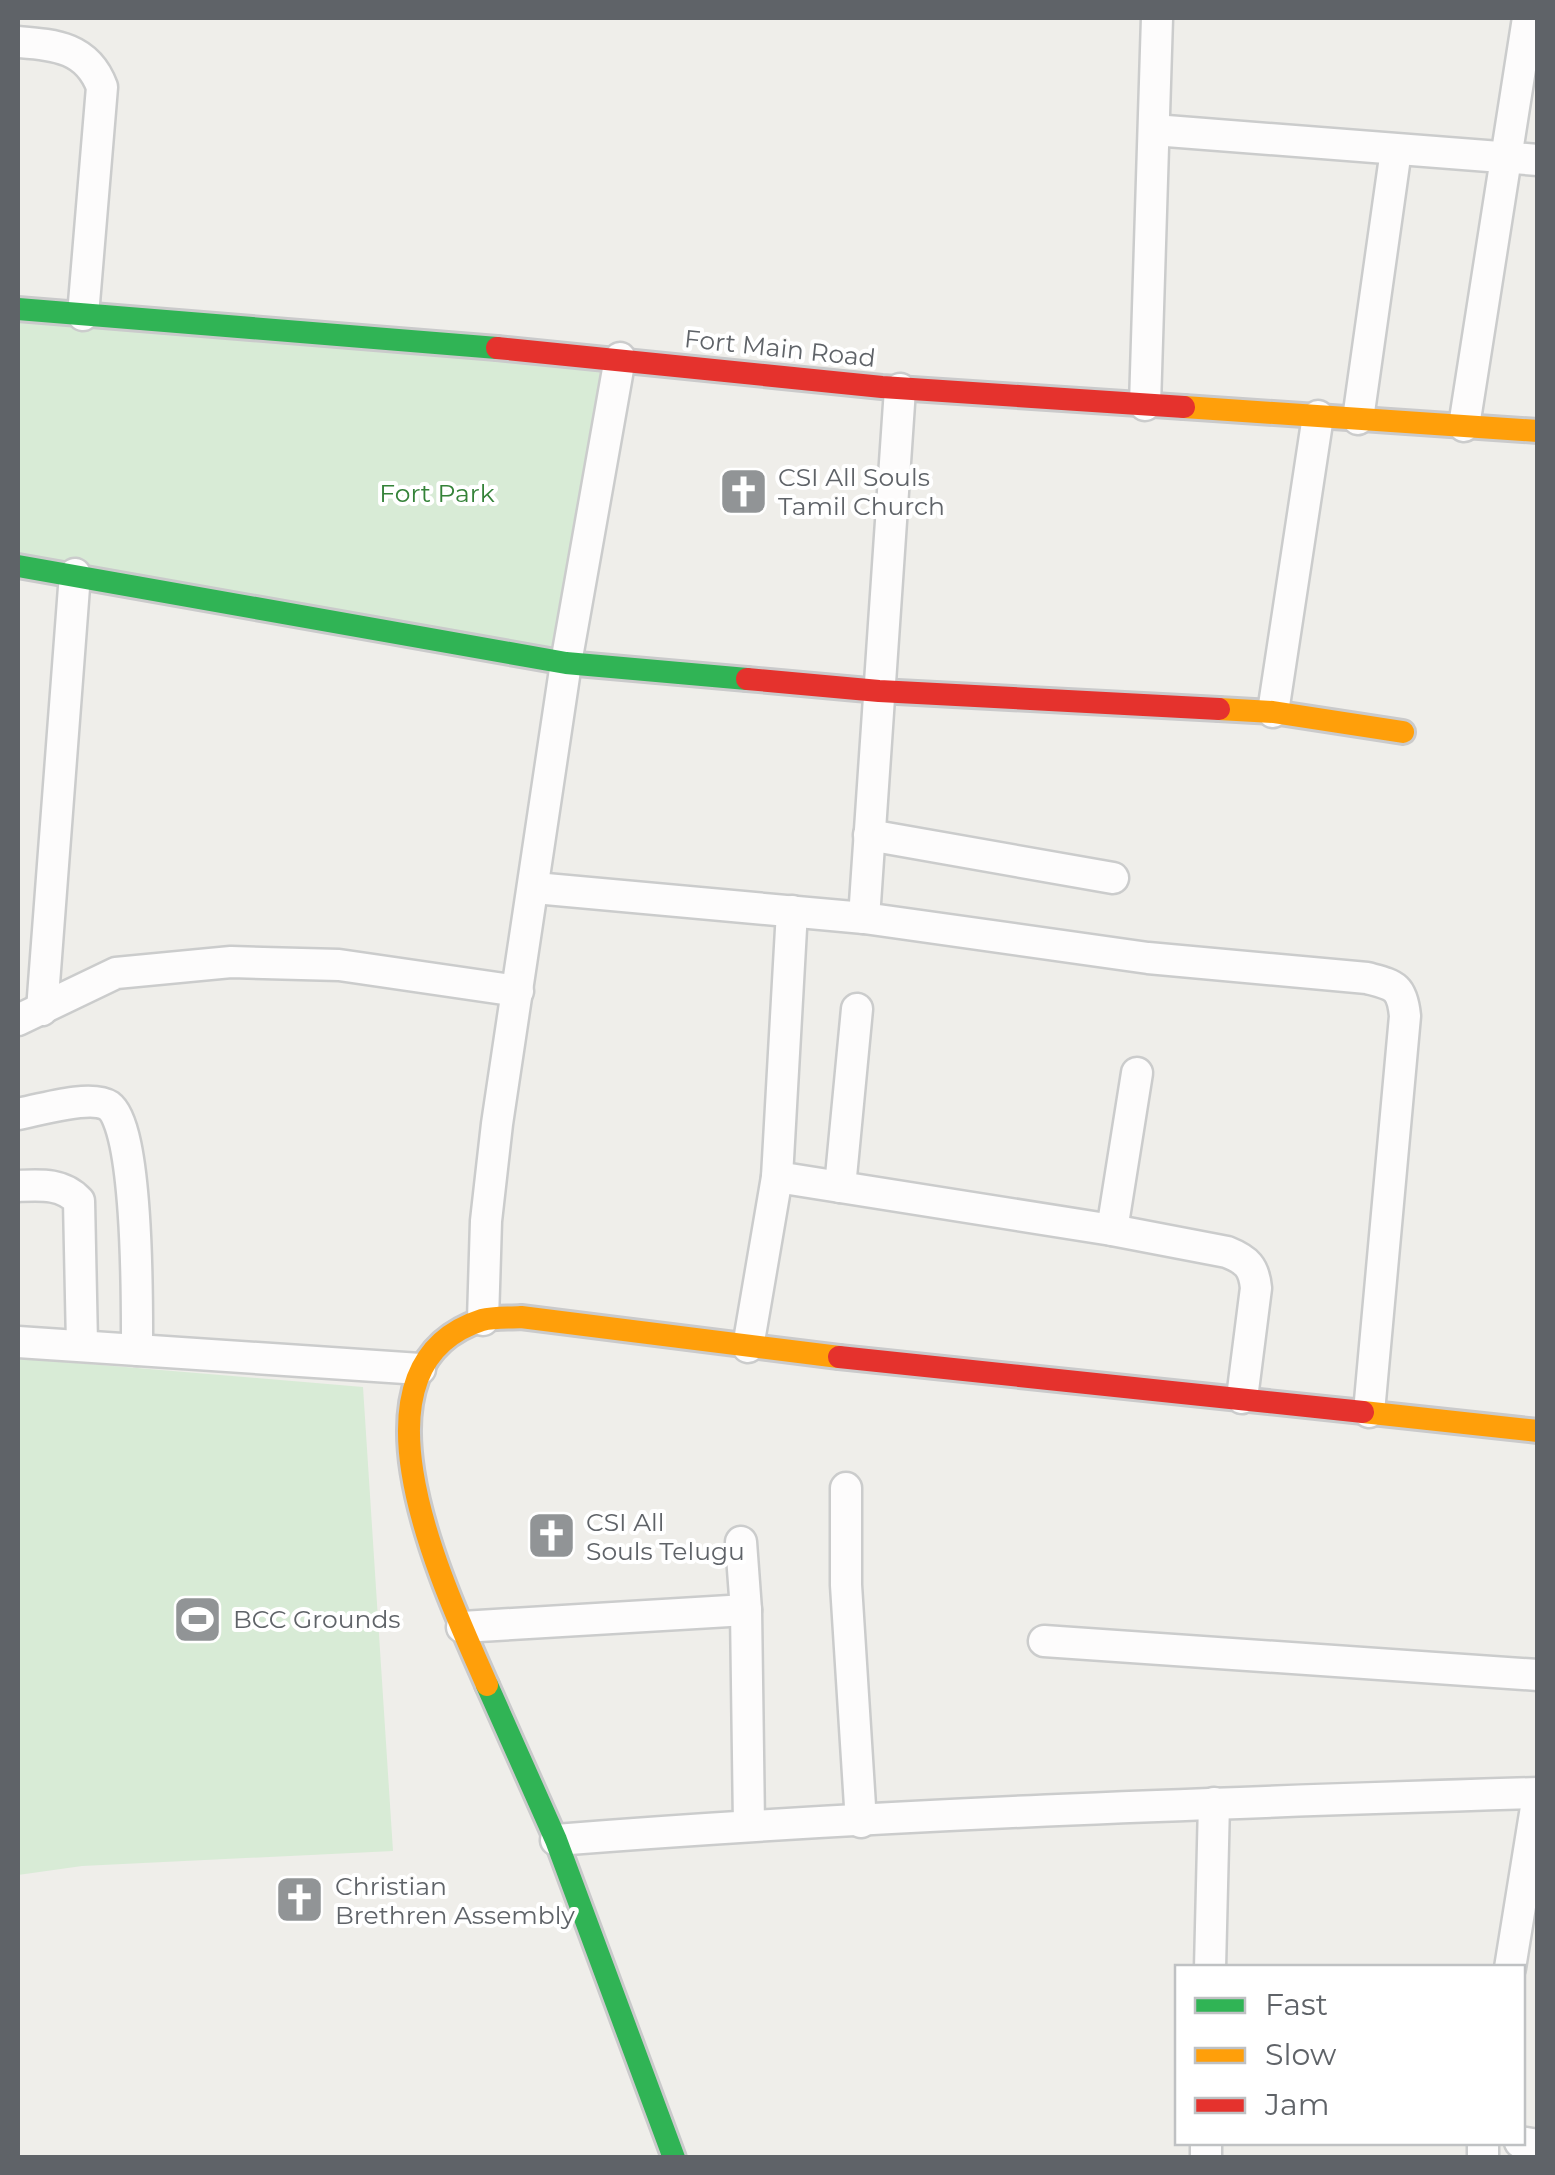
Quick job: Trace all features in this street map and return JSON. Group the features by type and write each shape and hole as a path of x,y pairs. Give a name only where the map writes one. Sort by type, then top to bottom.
{"street":[{"path":"1145,405 1157,18"},
{"path":"1464,426 1528,18"},
{"path":"18,42 54,45 76,54 95,69 102,88 83,314"},
{"path":"1154,130 1538,160"},
{"path":"1358,419 1396,150"},
{"name":"Fort Main Road","path":"18,309 620,358 900,388 1538,431"},
{"path":"483,1320 486,1221 496,1124 566,664 620,358"},
{"path":"864,918 900,388"},
{"path":"1273,712 1318,416"},
{"path":"18,566 566,664 879,691 1273,712 1403,732"},
{"path":"30,1015 75,574"},
{"path":"869,835 1113,878"},
{"path":"534,888 864,918 1148,958 1367,978 1393,985 1403,998 1405,1016 1369,1412"},
{"path":"748,1347 777,1177 792,911"},
{"path":"30,1015 116,973 230,962 339,965 518,991"},
{"path":"840,1188 857,1010"},
{"path":"1112,1230 1136,1073"},
{"path":"18,1114 92,1100 108,1105 119,1118 134,1208 137,1350"},
{"path":"777,1177 1112,1230 1243,1258 1255,1271 1256,1288 1242,1398"},
{"path":"18,1186 50,1185 71,1192 79,1201 82,1344"},
{"path":"674,2158 664,2122 556,1840 429,1544 412,1482 411,1410 420,1369 448,1339 483,1320 521,1318 748,1347 1538,1430"},
{"path":"18,1342 420,1369"},
{"path":"846,1488 846,1585 861,1822"},
{"path":"741,1542 746,1610 749,1825"},
{"path":"462,1627 746,1610"},
{"path":"1044,1641 1538,1675"},
{"path":"556,1840 749,1825 1214,1803 1538,1794 1510,1965"},
{"path":"1210,1965 1214,1803"}],"green space":[{"name":"Fort Park","path":"18,310 606,369 562,655 18,567"},
{"name":"BCC Grounds","path":"18,1358 363,1387 393,1851 82,1866 18,1875"}],"traffic: fast":[{"path":"18,309 497,348"},
{"path":"18,566 566,663 747,679"},
{"path":"487,1685 556,1840 674,2158"}],"traffic: slow":[{"path":"1184,407 1538,431"},
{"path":"1219,709 1273,712 1403,732"},
{"path":"487,1685 430,1543 415,1487 409,1433 415,1384 438,1346 482,1320 521,1317 839,1357"},
{"path":"1363,1412 1538,1431"}],"traffic: jam":[{"path":"497,348 882,387 1184,407"},
{"path":"747,679 879,691 1219,709"},
{"path":"839,1357 1363,1412"}],"place":[{"name":"CSI All Souls Tamil Church","path":"743,491"},
{"name":"CSI All Souls Telugu","path":"551,1536"},
{"name":"BCC Grounds","path":"198,1619"},
{"name":"Christian Brethren Assembly","path":"300,1900"}]}
